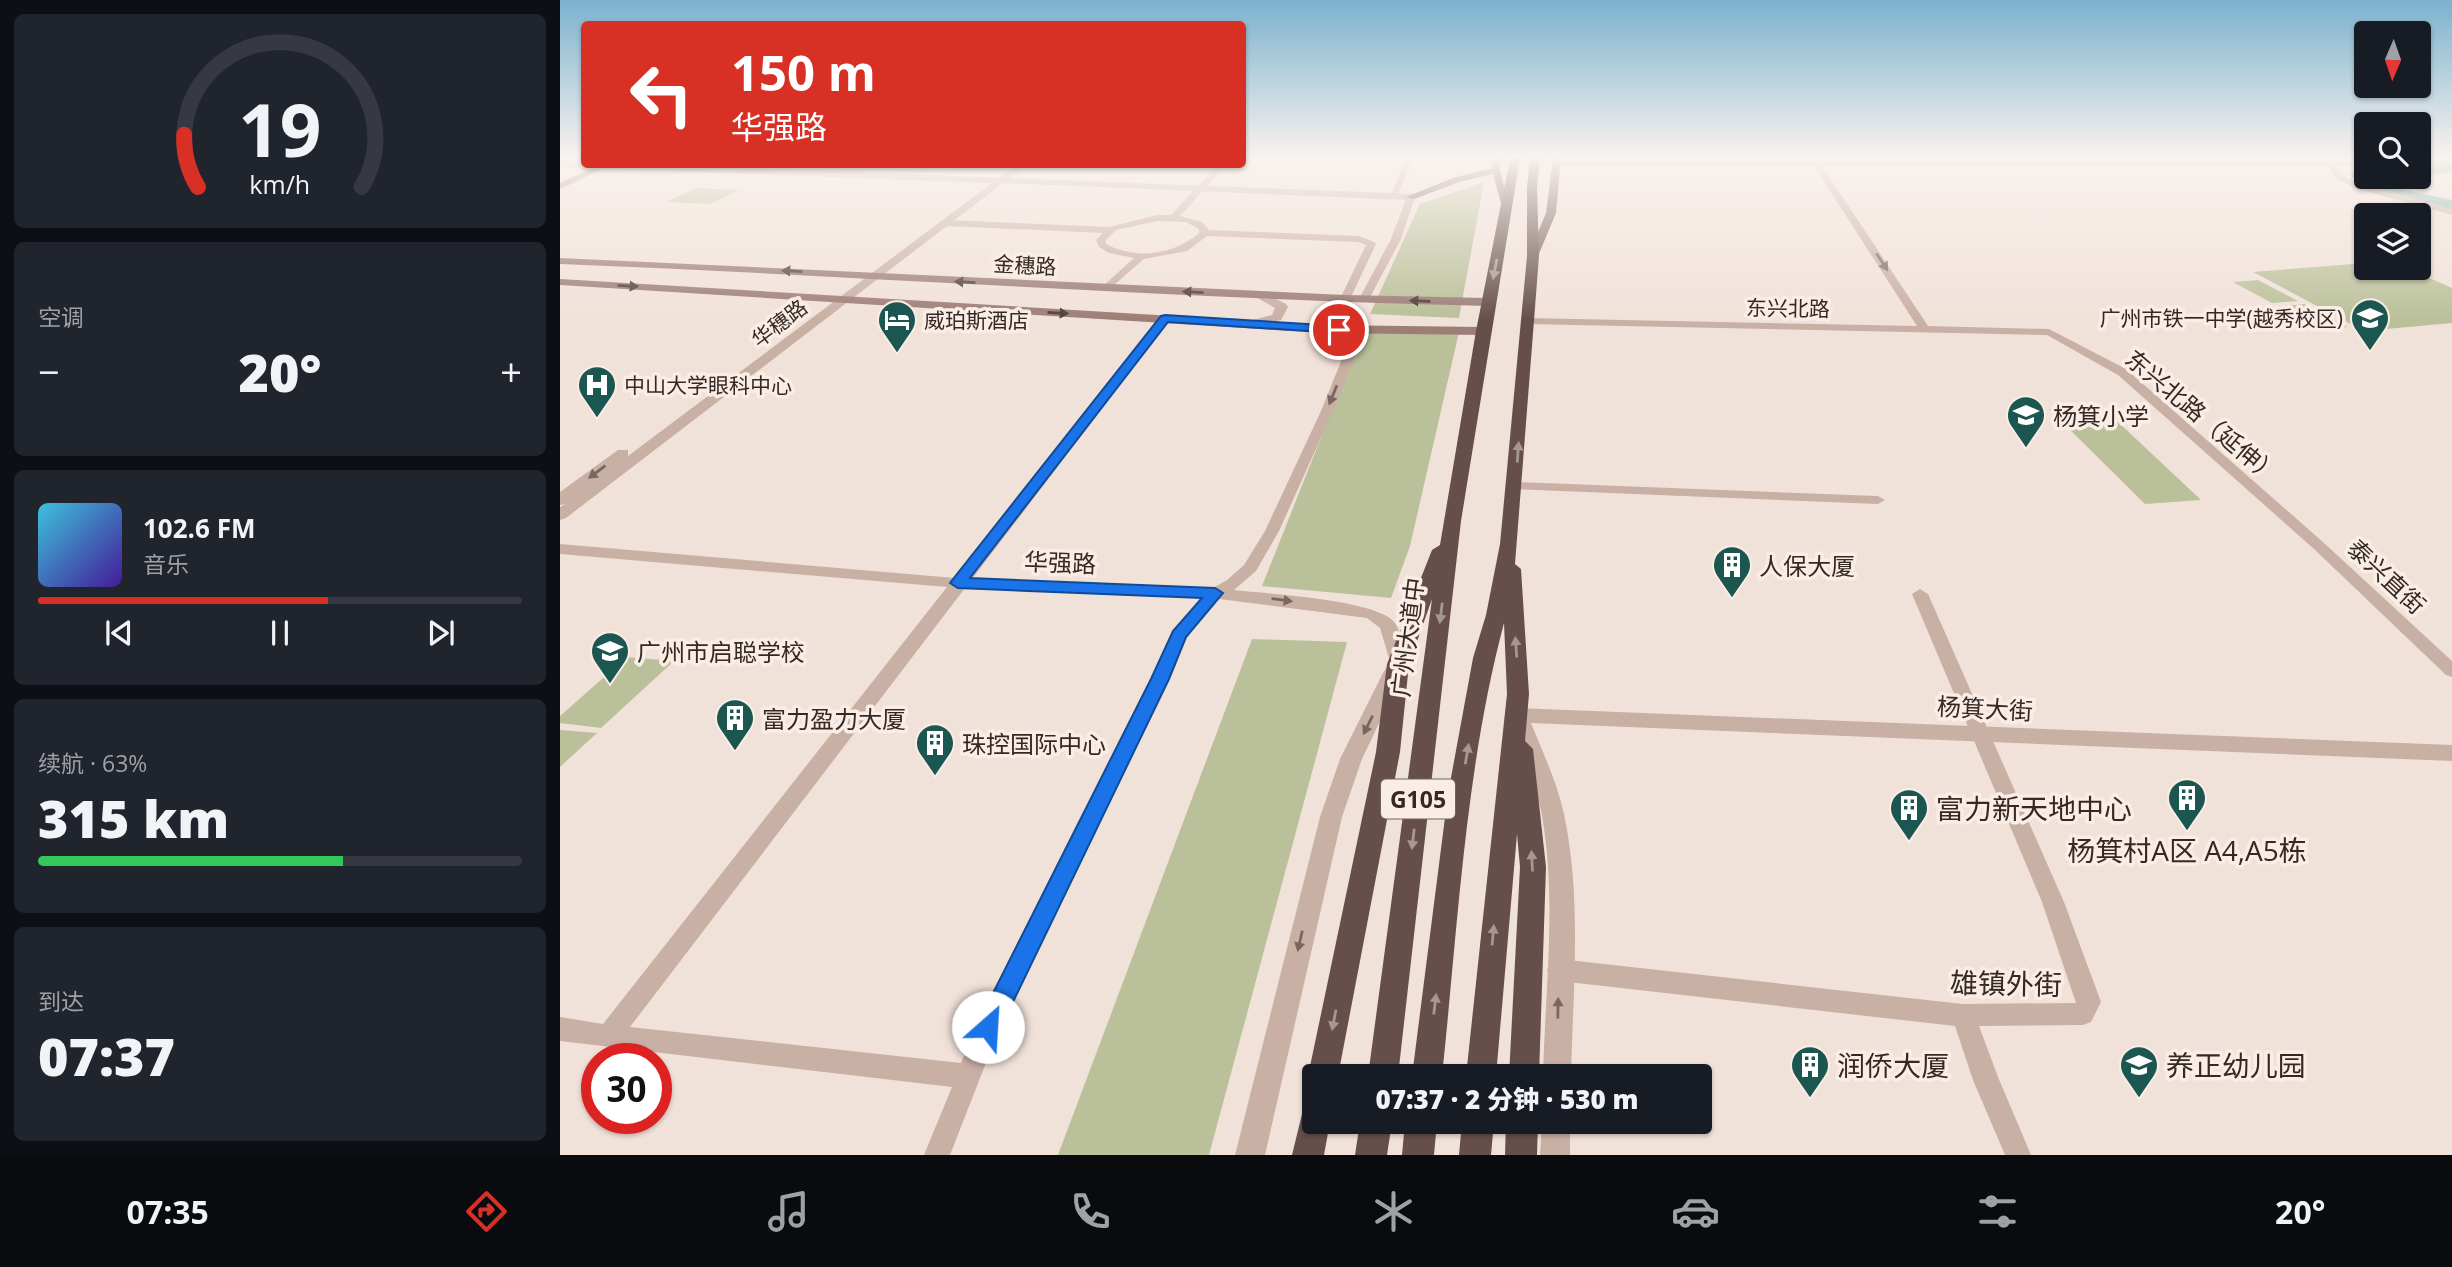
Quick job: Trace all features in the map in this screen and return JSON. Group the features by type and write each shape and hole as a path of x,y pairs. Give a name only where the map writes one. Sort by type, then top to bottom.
{"highway":[{"name":"广州大道中","path":"1384,1064 1452,521 1474,401 1488,302 1506,212"},
{"name":"G105","path":"1428,1064 1460,794 1484,659 1496,615 1509,544 1516,486 1533,256 1532,212"},
{"name":"G105","path":"1325,1064 1388,752 1398,664 1452,521"},
{"path":"1482,1064 1517,715 1518,671 1509,544"},
{"path":"1517,715 1533,867 1525,1064"},
{"path":"1308,1155 1312,1134"},
{"path":"1371,1155 1374,1134"},
{"path":"1418,1155 1420,1134"},
{"path":"1475,1155 1477,1134"},
{"path":"1521,1155 1522,1134"}],"main road":[{"path":"1533,256 1551,212"},
{"name":"金穗路","path":"560,261 1345,299 1488,302"},
{"name":"金穗路","path":"560,282 1350,330 1483,331"}],"street":[{"name":"华穗路","path":"560,515 836,300 860,276 947,212"},
{"name":"华穗路","path":"560,499 836,300 874,277 961,212"},
{"path":"1173,218 1179,212"},
{"path":"1364,299 1396,239 1405,212"},
{"path":"1848,212 1925,330"},
{"path":"946,223 1110,230 1141,220 1173,218 1198,223 1205,233"},
{"path":"1110,230 1101,240 1102,245 1120,253 1143,255 1188,247 1199,241 1205,233"},
{"path":"1205,233 1359,239 1368,242 1371,244 1345,299"},
{"path":"1107,288 1143,255"},
{"path":"1253,324 1277,317 1282,307 1260,295"},
{"path":"608,1036 1165,318"},
{"name":"东兴北路","path":"1527,321 2049,332"},
{"path":"937,1155 988,1027 1160,679 1179,635 1215,593 1233,584 1250,568 1272,531 1352,349 1350,330"},
{"name":"东兴北路（延伸）","path":"2049,332 2122,372 2319,546"},
{"path":"1516,486 1878,500"},
{"name":"泰兴直街","path":"2319,546 2452,671"},
{"name":"华强路","path":"560,549 958,583 1215,593 1373,614 1388,625 1398,664"},
{"name":"雄镇外街","path":"1559,970 1964,1015 2083,1014 2089,1002 2053,902 1920,594"},
{"path":"1250,1155 1331,817 1350,759 1398,664"},
{"path":"1517,715 1544,783 1558,841 1561,877 1557,1064"},
{"name":"杨箕大街","path":"1517,715 2452,753"},
{"path":"1964,1015 1986,1080 2018,1155"},
{"path":"560,1029 968,1076"},
{"path":"1555,1155 1556,1134"}],"green space":[{"path":"1416,212 1479,212 1459,318 1370,314"},
{"path":"2354,264 2354,280 2431,279 2452,288 2452,323 2364,331 2253,272"},
{"path":"2258,280 2298,301 2272,303 2233,282"},
{"path":"2304,304 2347,327 2320,330 2278,307"},
{"path":"1363,332 1459,332 1410,546 1391,598 1262,586"},
{"path":"2101,406 2201,500 2145,504 2049,409"},
{"path":"1252,639 1347,642 1209,1155 1058,1155"},
{"path":"627,657 674,661 601,728 560,723 560,716"},
{"path":"560,730 597,733 560,767"}],"place":[{"name":"广州市铁一中学(越秀校区)","path":"2370,352"},
{"name":"威珀斯酒店","path":"897,354"},
{"name":"中山大学眼科中心","path":"597,419"},
{"name":"杨箕小学","path":"2026,449"},
{"name":"人保大厦","path":"1732,599"},
{"name":"广州市启聪学校","path":"610,685"},
{"name":"富力盈力大厦","path":"735,752"},
{"name":"珠控国际中心","path":"935,777"},
{"name":"杨箕村A区 A4,A5栋","path":"2187,832"},
{"name":"富力新天地中心","path":"1909,842"},
{"name":"润侨大厦","path":"1810,1099"},
{"name":"养正幼儿园","path":"2139,1099"}],"route":[{"path":"988,1027 1160,679 1179,635 1215,593 958,583 1165,318 1339,330"}]}
